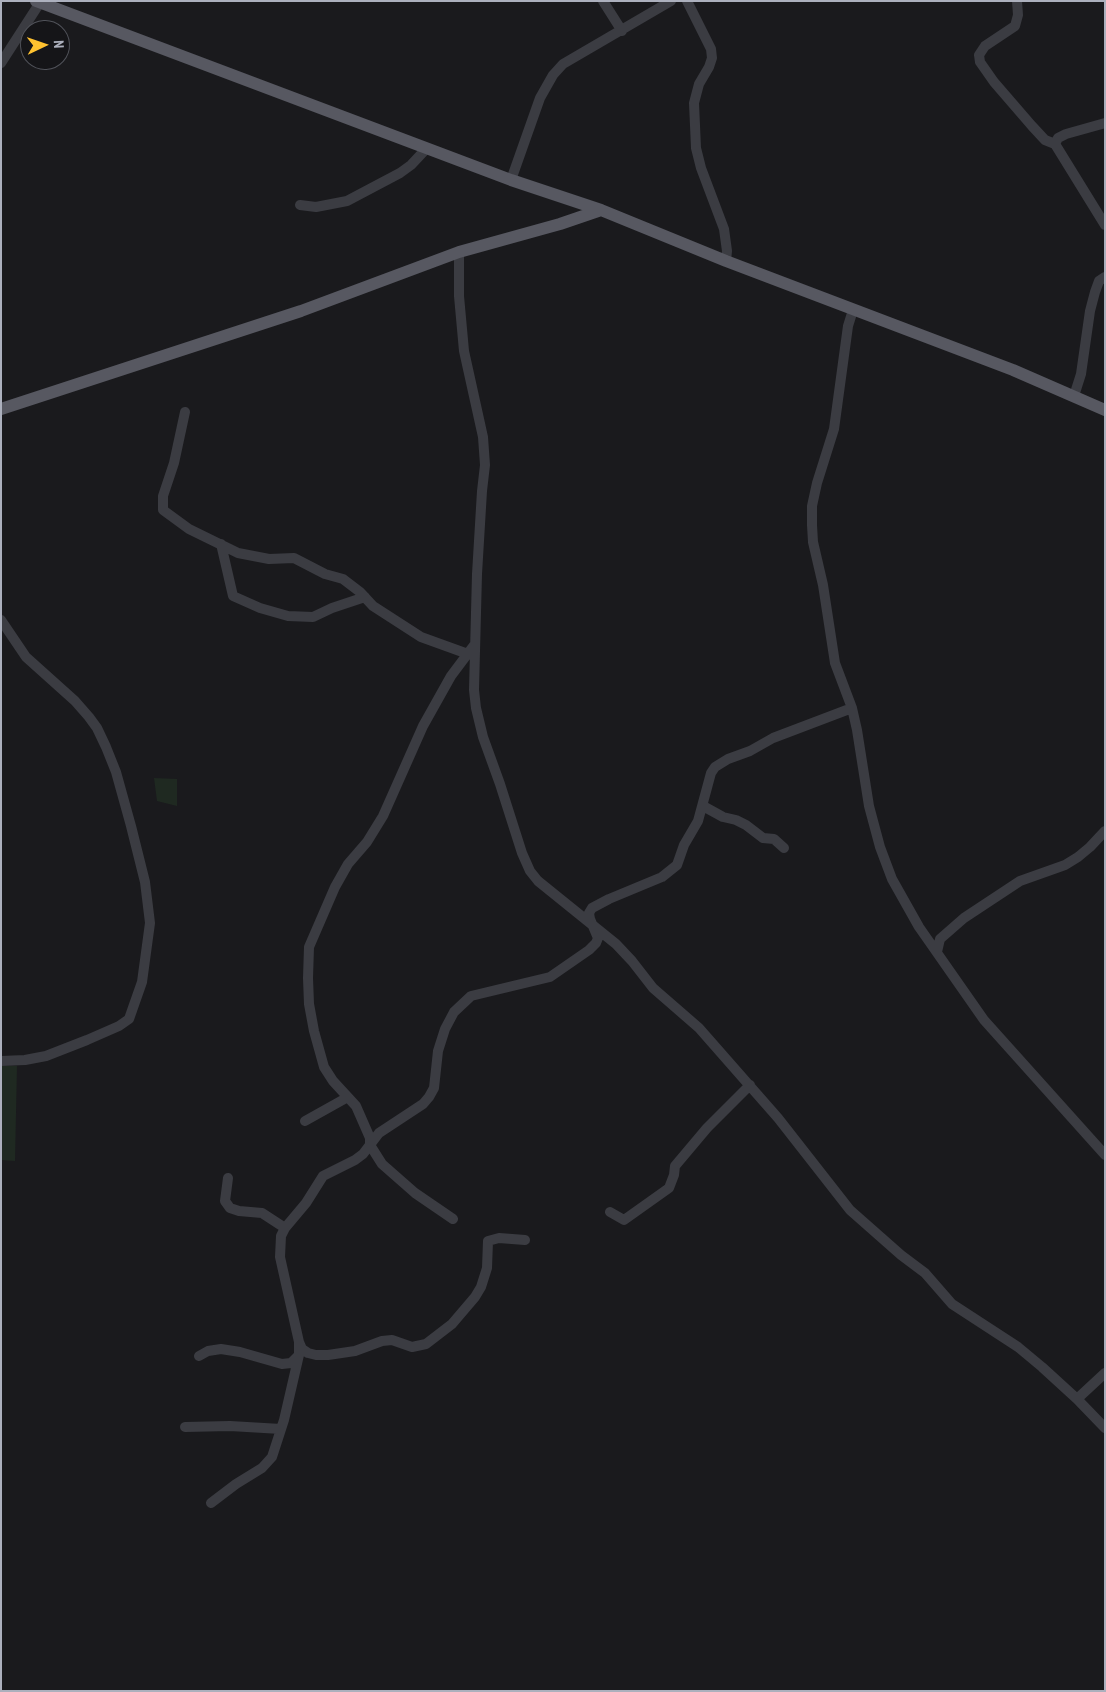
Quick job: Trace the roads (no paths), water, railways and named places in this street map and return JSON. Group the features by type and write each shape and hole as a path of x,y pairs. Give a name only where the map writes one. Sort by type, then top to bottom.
{"main road":[{"path":"39,2 511,180 600,210 726,261 1013,370 1105,410"},
{"path":"1,409 301,311 459,252 560,224 600,210"}],"street":[{"path":"604,1 622,31"},
{"path":"511,180 540,98 552,75 563,64 672,1"},
{"path":"687,1 711,50 712,58 699,84 694,103 696,148 701,168 724,229 727,251 726,261"},
{"path":"1017,1 1018,16 1015,26 985,46 979,56 980,62 994,82 1032,126 1046,140 1055,144 1105,225"},
{"path":"1,63 39,2"},
{"path":"1055,144 1058,138 1066,134 1105,123"},
{"path":"300,205 316,207 347,201 400,173 411,165 426,148"},
{"path":"459,252 459,296 464,351 483,437 485,465 477,574 474,690 476,708 483,737 522,853 530,870 538,881 627,955 665,999 698,1028 750,1085 850,1210 901,1255 924,1272 952,1304 1018,1347 1077,1399 1105,1428"},
{"path":"1074,396 1081,374 1090,311 1099,281 1105,277"},
{"path":"853,310 848,326 834,429 817,483 812,506 812,525 813,542 823,585 835,663 852,708 869,806 880,848 900,896 936,952 984,1020 1105,1155"},
{"path":"185,412 174,463 163,496 163,510 189,529 238,553 269,559 294,558 325,574 343,579 373,606 422,637 468,654"},
{"path":"221,544 233,596 260,608 288,616 313,617 332,608 365,597"},
{"path":"1,620 26,657 75,701 96,728 106,747 116,772 131,826 145,882 150,923 142,982 129,1019 119,1026 46,1056 25,1060 1,1061"},
{"path":"453,1219 415,1192 382,1164 370,1145 370,1138 356,1106 332,1082 324,1067 314,1031 310,1004 308,978 309,947 335,887 348,864 367,842 383,816 423,726 451,676 476,643"},
{"path":"525,1240 499,1238 488,1241 488,1268 478,1292 452,1324 426,1344 412,1347 392,1340 355,1351 328,1355 316,1355 302,1349 280,1257 280,1236 306,1203 323,1176 363,1154 379,1133 423,1104 429,1097 434,1088 438,1051 444,1029 454,1012 471,996 550,976 589,950 596,943 597,934 591,924 589,913 592,908 662,877 672,870 680,860 684,845 698,821 711,773 720,762 750,751 800,726 852,708"},
{"path":"703,806 723,817 746,825 763,838 774,839 784,848"},
{"path":"936,952 940,939 964,918 1020,881 1065,865 1090,847 1105,831"},
{"path":"610,1212 624,1220 669,1188 675,1166 707,1128 750,1085"},
{"path":"305,1121 348,1097"},
{"path":"228,1178 225,1200 230,1208 238,1211 262,1213 285,1228"},
{"path":"211,1503 236,1484 262,1468 272,1457 281,1429 299,1355 299,1342"},
{"path":"199,1356 208,1351 221,1349 240,1352 282,1364 290,1363 299,1355"},
{"path":"1077,1399 1105,1373"},
{"path":"185,1427 230,1426 281,1429"}]}
